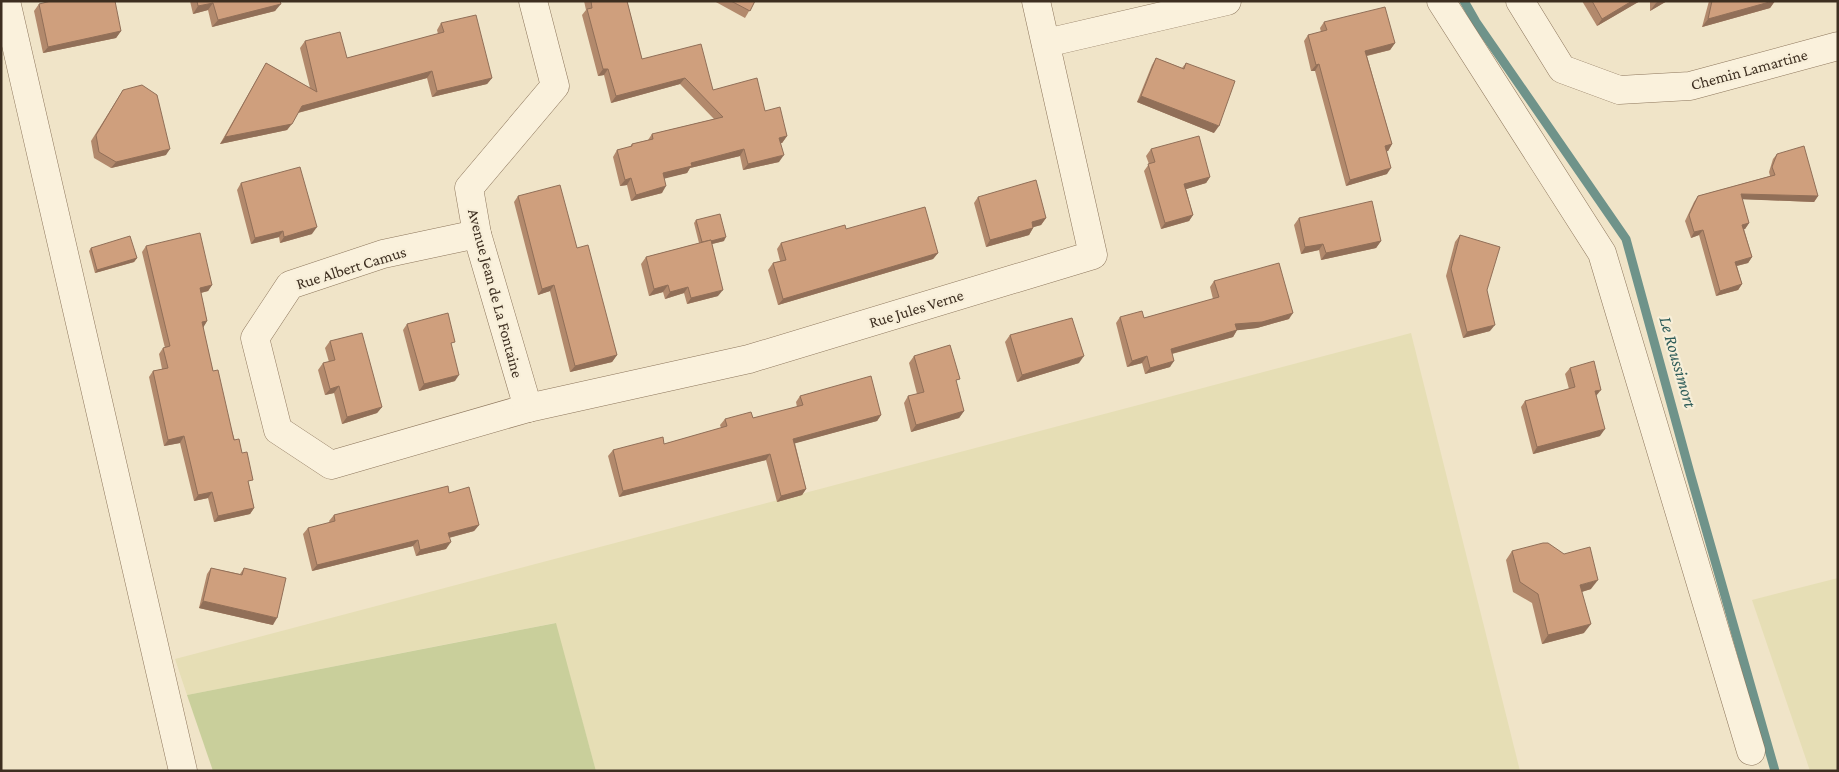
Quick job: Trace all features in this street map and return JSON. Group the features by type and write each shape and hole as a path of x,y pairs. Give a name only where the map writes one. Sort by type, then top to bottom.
{"street":[{"path":"6,1 184,771"},
{"name":"Avenue Jean de La Fontaine","path":"528,408 477,234 469,188 555,86 533,1"},
{"name":"Rue Jules Verne","path":"528,408 749,359 1093,255 1036,1"},
{"path":"1046,43 1227,1"},
{"path":"1441,1 1602,253 1751,750"},
{"name":"Chemin Lamartine","path":"1520,1 1562,69 1619,90 1690,86 1838,46"},
{"name":"Rue Albert Camus","path":"477,234 383,254 290,284 255,338 278,430 331,465 528,408"}],"shaded area":[{"path":"1411,333 1520,771 596,771 555,623 187,695 175,659"},
{"path":"1838,578 1838,771 1810,771 1752,600"}],"green space":[{"path":"556,623 596,771 213,771 187,695"}],"building":[{"path":"51,1 115,1 121,31 48,47 39,4"},
{"path":"197,1 280,1 281,4 218,20 213,3 198,6"},
{"path":"591,1 627,1 642,59 701,44 713,90 757,78 765,111 780,107 787,136 779,138 784,155 748,164 744,149 691,163 692,166 663,173 666,186 636,195 631,178 625,180 617,150 653,139 652,134 723,117 685,78 616,96 608,69 603,69 587,9 592,8"},
{"path":"731,1 755,1 750,11"},
{"path":"1592,1 1632,1 1602,19"},
{"path":"1712,1 1773,1 1708,19"},
{"path":"1385,7 1395,43 1365,51 1392,144 1385,146 1391,168 1350,180 1319,64 1316,65 1308,35 1327,30 1324,22"},
{"path":"476,15 492,78 437,91 432,71 302,106 292,124 225,137 266,63 317,92 305,41 340,32 347,58 444,32 441,23"},
{"path":"1156,58 1184,69 1186,63 1235,81 1219,126 1141,96"},
{"path":"142,85 157,95 170,149 116,162 99,152 96,135 123,90"},
{"path":"1199,136 1210,177 1184,184 1193,215 1165,223 1148,164 1155,162 1151,149"},
{"path":"1804,146 1818,196 1741,194 1749,223 1742,225 1752,257 1735,262 1742,284 1720,291 1703,230 1694,232 1689,215 1698,196 1775,175 1772,167 1777,154"},
{"path":"300,167 317,227 284,237 283,231 255,238 241,183"},
{"path":"1036,180 1046,218 1032,222 1033,228 990,240 978,197"},
{"path":"560,185 577,248 588,245 617,355 575,366 554,285 542,289 518,196"},
{"path":"1372,201 1381,241 1326,253 1323,244 1305,247 1299,218"},
{"path":"925,207 938,253 783,299 773,263 786,260 781,243 845,225 846,229"},
{"path":"720,214 726,237 702,242 696,220"},
{"path":"200,233 212,285 200,288 207,321 202,322 213,371 218,370 234,440 239,439 242,453 247,452 253,480 248,481 254,508 218,516 212,492 198,495 184,436 168,440 153,371 168,368 163,348 170,346 146,246"},
{"path":"1460,235 1500,247 1487,290 1495,325 1467,332 1451,269"},
{"path":"130,236 137,258 97,270 91,248"},
{"path":"711,240 723,290 691,298 688,287 670,292 668,285 654,289 646,257"},
{"path":"1279,263 1293,313 1262,322 1235,324 1237,330 1171,349 1174,361 1150,368 1147,356 1132,361 1120,317 1142,311 1144,318 1219,297 1214,281"},
{"path":"448,313 455,342 451,343 459,375 424,384 407,324"},
{"path":"1072,318 1084,356 1022,375 1010,335"},
{"path":"362,333 382,407 347,417 339,386 330,389 323,363 335,360 330,341"},
{"path":"950,345 960,379 956,380 964,411 916,425 908,396 924,392 914,356"},
{"path":"1594,361 1601,390 1595,391 1605,429 1537,447 1525,401 1575,387 1570,368"},
{"path":"871,376 881,415 793,439 806,489 781,496 770,454 623,491 613,450 663,437 664,444 727,426 725,419 751,412 753,418 803,405 800,396"},
{"path":"448,486 449,493 469,487 479,525 448,533 451,542 420,550 418,540 317,565 308,528 335,521 334,515"},
{"path":"1548,543 1564,554 1590,547 1598,580 1580,585 1591,624 1548,635 1538,594 1520,582 1512,551"},
{"path":"211,568 242,575 244,568 286,578 277,618 203,601"}],"waterway":[{"name":"Le Roussimort","path":"1464,1 1476,22 1626,239 1775,771"}]}
